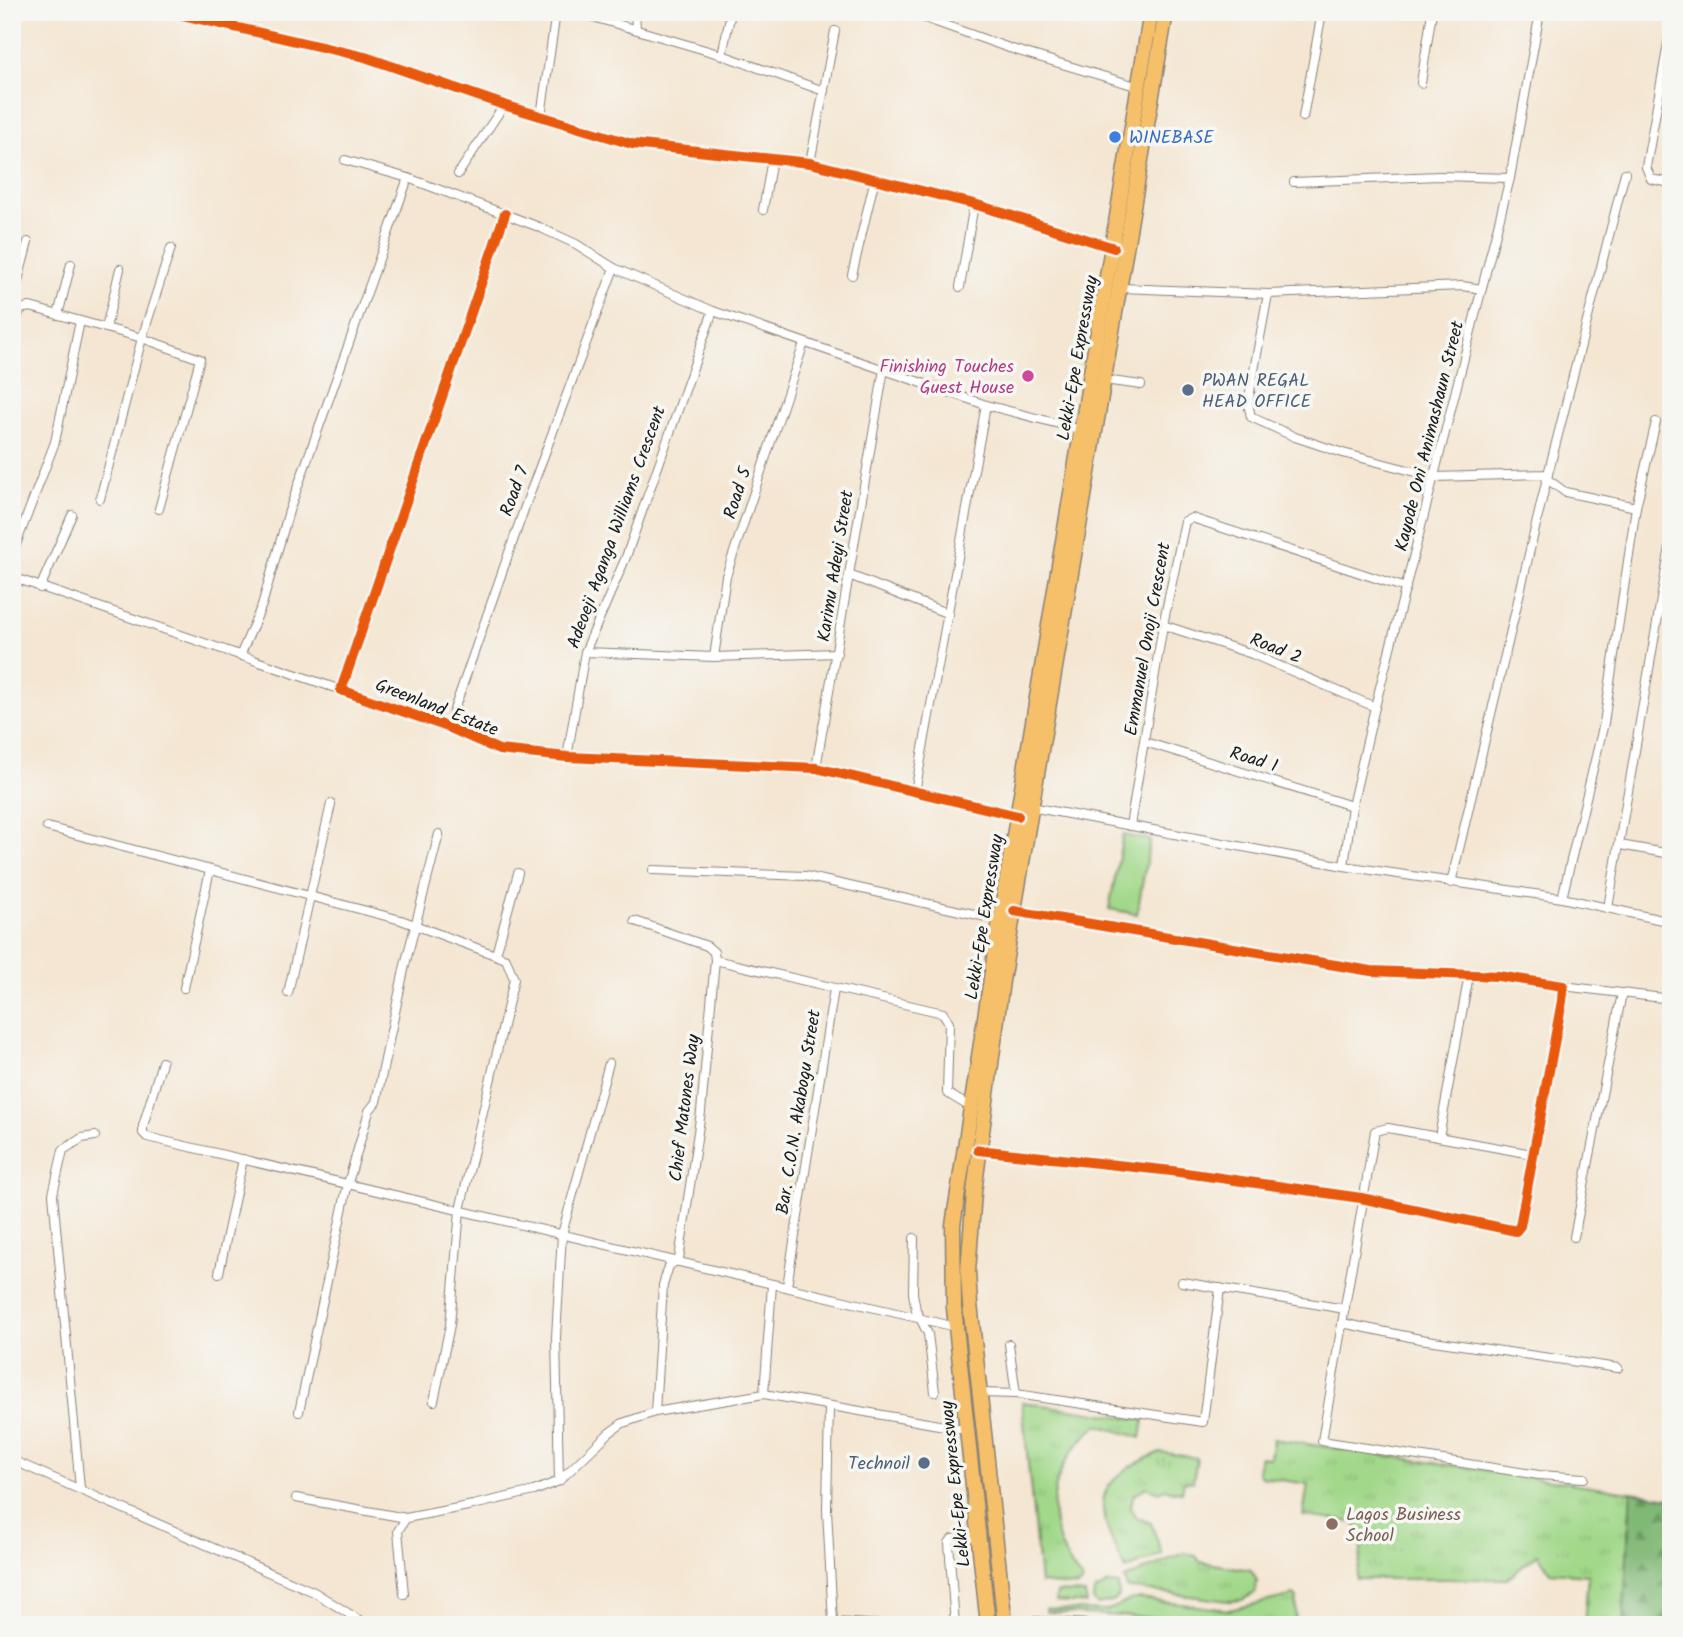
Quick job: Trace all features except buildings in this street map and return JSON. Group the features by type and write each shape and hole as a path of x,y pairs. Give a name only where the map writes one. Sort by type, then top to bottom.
{"highway":[{"name":"Lekki-Epe Expressway","path":"1005,1625 968,1272 978,1150 1031,807 1082,430 1151,12"},
{"name":"Lekki-Epe Expressway","path":"988,1625 956,1327 953,1225 1018,816 1045,689 1121,288 1166,12"}],"street":[{"path":"169,12 365,57 504,105 632,144 810,163 974,204 1114,248"},
{"path":"541,116 556,12"},
{"path":"576,12 722,55 824,91"},
{"path":"635,12 636,29"},
{"path":"722,55 731,12"},
{"path":"908,12 1009,48 1139,87"},
{"path":"1303,117 1322,12"},
{"path":"1421,83 1432,12"},
{"name":"Kayode Oni Animashaun Street","path":"1343,866 1352,806 1375,707 1510,178 1540,12"},
{"path":"1671,27 1646,167 1651,179 1671,183"},
{"path":"810,163 835,31"},
{"path":"458,174 504,105"},
{"path":"763,210 772,159"},
{"path":"345,160 408,178 576,243 614,268 713,311 986,405 1082,430"},
{"path":"1451,883 1548,477 1625,173"},
{"path":"1294,182 1438,176 1510,178"},
{"path":"240,656 262,605 289,511 408,178"},
{"path":"852,275 875,178"},
{"path":"960,287 974,204"},
{"path":"341,690 505,214"},
{"path":"12,335 20,309 14,296 28,242"},
{"path":"100,499 142,338 172,248"},
{"path":"58,315 71,264"},
{"name":"Road 7","path":"448,727 527,501 614,268"},
{"path":"106,328 120,269"},
{"path":"1121,288 1268,294 1462,286 1482,289"},
{"path":"1268,294 1248,403 1251,416 1295,437 1343,453 1435,477 1548,477 1565,492 1636,507"},
{"path":"20,309 30,307 106,328 200,359 159,509"},
{"name":"Adeoeji Aganga Williams Crescent","path":"567,757 584,652 626,556 713,311"},
{"path":"12,555 55,442 80,321"},
{"name":"Road 5","path":"714,657 726,576 804,343"},
{"name":"Karimu Adeyi Street","path":"817,768 884,369"},
{"path":"1104,380 1141,385"},
{"path":"915,792 986,405"},
{"path":"1562,898 1604,723 1636,507 1656,422"},
{"path":"40,588 72,515"},
{"name":"Emmanuel Onoji Crescent","path":"1130,827 1163,625 1183,525 1192,518 1405,588"},
{"path":"1608,908 1671,541"},
{"path":"849,575 948,614"},
{"name":"Greenland Estate","path":"12,577 448,727 499,750 567,757 817,768 1018,816"},
{"name":"Road 2","path":"1163,625 1252,654 1375,707"},
{"path":"584,652 714,657 837,653"},
{"name":"Road 1","path":"1145,742 1352,806"},
{"path":"288,993 312,899 331,804"},
{"path":"1031,807 1343,866 1562,898 1671,922"},
{"path":"47,828 414,926 506,959 514,979 460,1210 450,1325 434,1401"},
{"path":"299,1412 348,1183 369,1111 376,1101 414,926 439,834"},
{"path":"1620,845 1671,855"},
{"path":"184,988 210,870"},
{"path":"653,870 805,876 1000,920"},
{"path":"496,954 518,873"},
{"path":"1014,911 1371,971 1469,975 1671,999"},
{"name":"Bar. C.O.N. Akabogu Street","path":"635,921 707,946 714,952 715,960 834,989 787,1286"},
{"name":"Chief Matones Way","path":"655,1412 665,1274 668,1266 679,1259 701,1112 715,960"},
{"path":"1439,1137 1469,975"},
{"path":"978,1150 1172,1171 1361,1198 1516,1231 1520,1226 1563,986"},
{"path":"834,989 943,1013 949,1023 947,1093 970,1107"},
{"path":"1574,1237 1622,993"},
{"path":"162,1062 143,1133 160,1141 679,1259 772,1285 787,1286 956,1327"},
{"path":"559,1480 556,1337 562,1234 609,1063"},
{"path":"1532,1154 1388,1128 1375,1131 1361,1198 1322,1441 1539,1475 1584,1478"},
{"path":"79,1488 53,1195 62,1150 82,1138 95,1136"},
{"path":"219,1273 243,1159"},
{"path":"914,1237 913,1286 919,1318 928,1334 935,1392"},
{"path":"1182,1282 1345,1309"},
{"path":"764,1394 772,1285"},
{"path":"980,1393 1016,1394 1203,1422 1220,1288"},
{"path":"1342,1323 1420,1339 1618,1368"},
{"path":"1009,1344 1016,1394"},
{"path":"296,1498 406,1518 486,1502 534,1490 559,1480 623,1423 655,1412 764,1394 967,1430"},
{"path":"829,1406 827,1510 833,1623 886,1625"},
{"path":"12,1461 314,1592 367,1625"},
{"path":"404,1594 398,1531 406,1518"},
{"path":"955,1625 949,1543 952,1539 979,1536"},
{"path":"1012,1625 1032,1621 1108,1625"}],"green space":[{"path":"1123,835 1150,840 1137,914 1109,909"},
{"path":"1022,1402 1144,1420 1141,1438 1098,1425 1066,1460 1058,1480 1054,1520 1059,1541 1083,1582 1078,1587 1040,1583"},
{"path":"1273,1439 1631,1492 1623,1625 1584,1625 1588,1575 1550,1572 1538,1554 1507,1579 1356,1579 1361,1542 1353,1522 1303,1516 1308,1484 1261,1477 1258,1472 1260,1457 1270,1458"},
{"path":"1160,1452 1197,1458 1193,1482 1184,1481 1182,1492 1164,1489 1159,1492 1147,1487 1133,1495 1131,1509 1137,1518 1151,1523 1162,1554 1126,1570 1107,1528 1103,1512 1104,1498 1109,1486 1120,1475"},
{"path":"1631,1492 1671,1498 1671,1625 1623,1625"},
{"path":"1184,1553 1196,1556 1200,1562 1251,1570 1257,1581 1255,1593 1242,1600 1229,1601 1127,1588 1124,1579"},
{"path":"1108,1584 1118,1585 1119,1596 1112,1602 1097,1605 1093,1600 1094,1592"},
{"path":"1057,1592 1085,1594 1087,1604 1056,1602"},
{"path":"1294,1595 1297,1598 1295,1625 1046,1612 1046,1609 1107,1611 1132,1599 1229,1610"}],"cycle path":[{"path":"169,12 365,57 504,105 632,144 810,163 974,204 1114,248"},
{"path":"505,214 341,690 448,727 499,750 567,757 816,768 1018,816"},
{"path":"978,1150 1172,1171 1361,1198 1516,1231 1520,1226 1562,1001 1563,986 1498,976 1371,971 1014,911"}],"place":[{"name":"WINEBASE","path":"1115,137"},
{"name":"Finishing Touches Guest House","path":"1028,376"},
{"name":"PWAN REGAL HEAD OFFICE","path":"1188,390"},
{"name":"Technoil","path":"924,1463"},
{"name":"Lagos Business School","path":"1332,1524"}]}
